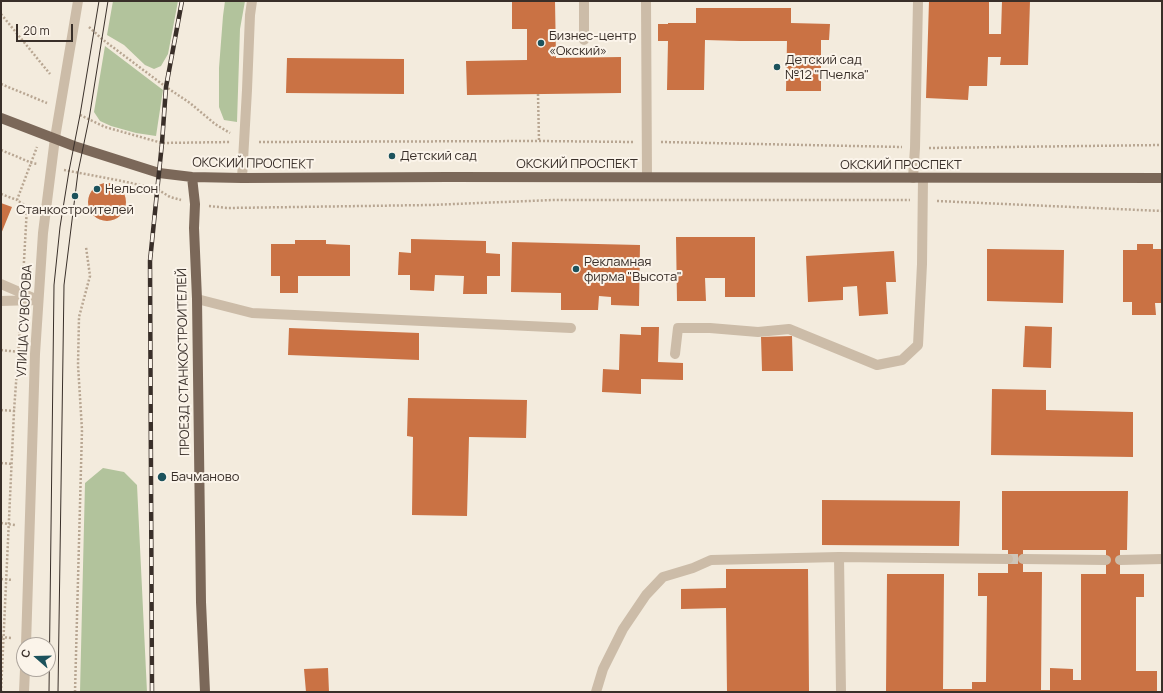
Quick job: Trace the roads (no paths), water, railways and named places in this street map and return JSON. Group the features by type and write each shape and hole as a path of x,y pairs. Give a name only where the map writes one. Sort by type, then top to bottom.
{"main road":[{"name":"ОКСКИЙ ПРОСПЕКТ","path":"1,118 74,146 159,173 192,176 242,178 1162,178"},
{"name":"ПРОЕЗД СТАНКОСТРОИТЕЛЕЙ","path":"192,176 195,204 194,228 197,299 201,602 205,692"}],"street":[{"name":"УЛИЦА СУВОРОВА","path":"26,637 35,354 43,233 55,138 78,1"},
{"path":"242,178 250,15 252,1"},
{"path":"584,1 584,40"},
{"path":"646,1 647,177"},
{"path":"675,354 678,328 710,328 758,332 789,329 877,365 902,360 918,345 922,200 915,148 918,1"},
{"path":"1,284 38,300"},
{"path":"197,299 252,313 570,328"},
{"path":"1,301 38,300"},
{"path":"839,558 841,692"},
{"path":"596,692 603,669 623,629 646,595 663,577 693,568 711,560 839,558 1008,559"},
{"path":"1120,560 1162,559"},
{"path":"1023,560 1106,560"},
{"path":"24,692 25,677"}],"tunnel":[{"path":"1008,559 1023,559"}],"tram line":[{"path":"49,692 54,285 60,227 99,1"},
{"path":"58,692 64,285 78,172 89,119 108,1"}],"railway":[{"path":"152,692 150,261 166,87 182,1"}],"place":[{"name":"Бизнес-центр «Окский»","path":"541,43"},
{"name":"Детский сад №12 \"Пчелка\"","path":"777,67"},
{"name":"Детский сад","path":"392,156"},
{"name":"Нельсон","path":"97,189"},
{"name":"Станкостроителей","path":"75,196"},
{"name":"Рекламная фирма \"Высота\"","path":"576,269"},
{"name":"Бачманово","path":"162,477"}]}
